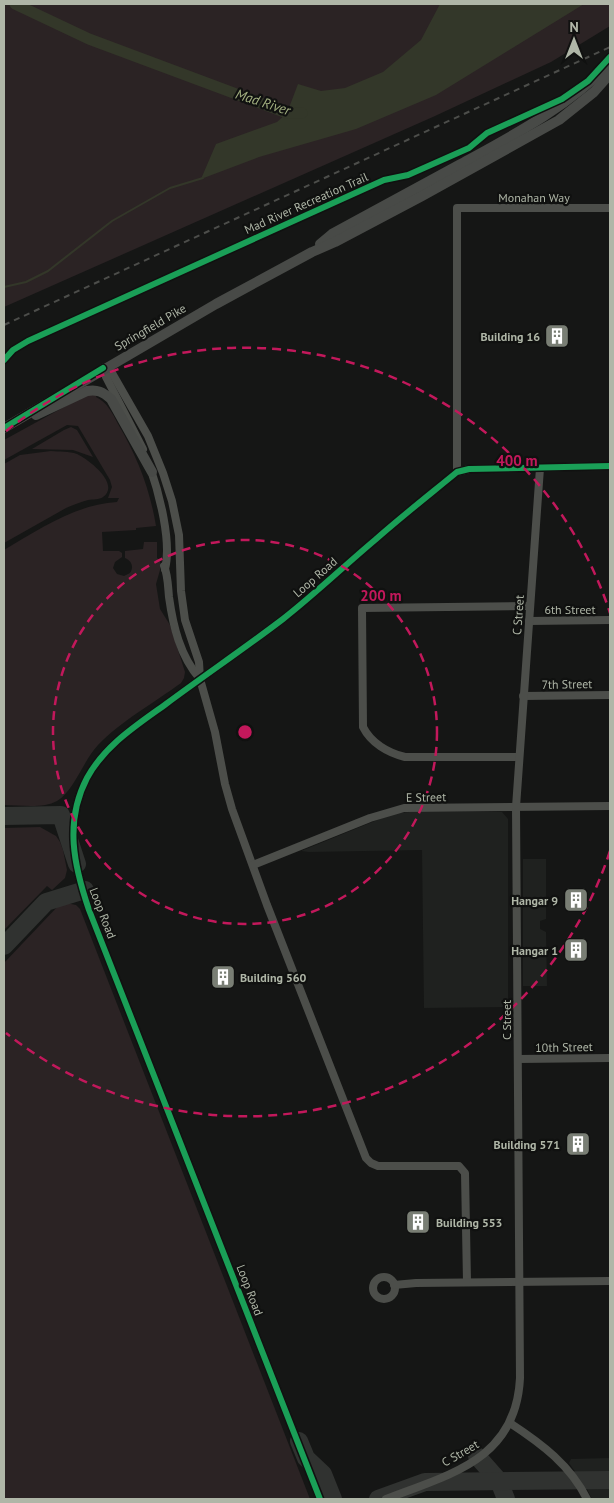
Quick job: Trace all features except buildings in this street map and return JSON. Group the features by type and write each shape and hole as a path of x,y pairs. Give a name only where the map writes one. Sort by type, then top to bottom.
{"main road":[{"name":"Springfield Pike","path":"312,252 332,234 503,141 559,106 590,83 610,64"},
{"name":"Springfield Pike","path":"4,429 103,368 312,252 336,242 559,120 594,92 610,74"},
{"path":"4,429 87,391 97,390 111,398 152,472"}],"street":[{"name":"Monahan Way","path":"456,472 457,208 610,208"},
{"path":"103,368 107,380 139,438 152,472 161,508 165,536 162,544 162,556 166,569 174,625 180,645 190,667 200,679"},
{"path":"103,368 112,373 148,436 166,482 179,535 182,606 199,662 200,679 215,732 228,795 253,865 368,1161 374,1165 383,1166 459,1166 465,1173 467,1282"},
{"path":"456,472 469,469 610,466"},
{"name":"C Street","path":"386,1499 447,1475 472,1462 492,1447 510,1423 516,1408 520,1388 516,807 540,468"},
{"name":"Loop Road","path":"320,1499 89,910 76,868 73,846 76,812 82,790 95,766 106,751 120,738 296,609 380,535 456,472"},
{"path":"519,757 405,757 391,753 373,741 363,727 362,608 530,606"},
{"name":"6th Street","path":"529,621 610,620"},
{"name":"7th Street","path":"523,696 610,694"},
{"name":"E Street","path":"253,865 395,809 416,807 610,806"},
{"name":"10th Street","path":"518,1058 610,1058"},
{"path":"394,1285 519,1281 610,1281"},
{"path":"510,1423 549,1450 565,1465 587,1499"}],"shaded area":[{"path":"4,4 610,4 610,26 551,62 435,116 4,307"},
{"path":"440,4 584,4 436,95 356,129 259,157 201,179 216,144 277,122 287,113 298,84 321,91 345,88 383,72 421,40"},
{"path":"97,394 96,397 112,412 137,461 150,499 156,526 136,528 136,530 102,532 103,551 119,551 122,553 122,557 115,562 113,568 117,574 124,576 130,573 132,566 131,562 125,558 125,551 143,549 144,542 157,542 157,558 160,561 160,570 156,584 160,609 170,625 185,672 184,678 181,683 127,720 98,745 68,790 57,801 38,806 4,805 4,550 58,519 86,508 117,502 119,498 108,498 112,487 110,480 78,426 67,425 4,460 4,440 86,395"},
{"path":"71,427 77,430 93,457 73,450 32,449 64,430"},
{"path":"51,451 77,454 95,466 106,479 108,492 101,498 85,501 66,508 4,543 4,464 20,455"},
{"path":"421,811 502,812 508,819 508,1007 424,1008 422,850 301,851 387,816 397,813"},
{"path":"40,827 56,836 60,842 67,870 65,878 52,890 47,886 4,930 4,828"},
{"path":"523,859 546,859 546,919 540,921 540,929 546,932 547,986 523,986"},
{"path":"66,903 76,905 80,909 310,1499 4,1499 4,963 59,905"},
{"path":"610,1458 610,1499 592,1499 569,1463 571,1459"}],"waterway":[{"name":"Mad River","path":"15,4 89,39 287,113 302,113"},
{"path":"4,287 26,282 48,271 112,221 170,188 203,178"}],"taxiway":[{"path":"4,816 61,815 77,864"},
{"path":"4,946 46,902 85,890"},
{"path":"299,1441 306,1458 323,1474 333,1499"},
{"path":"477,1456 499,1481 506,1499"},
{"path":"378,1499 425,1482 610,1480"}],"railway":[{"path":"4,325 610,47"}],"cycle path":[{"name":"Mad River Recreation Trail","path":"4,360 13,350 28,341 384,180 408,175 469,148 487,133 562,99 588,81 610,57"},
{"path":"4,428 103,368"},
{"path":"320,1499 89,910 79,877 74,844 76,811 80,794 94,766 122,736 283,619 457,472 469,469 610,466"}],"place":[{"name":"Building 16","path":"557,336"},
{"name":"Hangar 9","path":"576,900"},
{"name":"Hangar 1","path":"576,950"},
{"name":"Building 560","path":"223,977"},
{"name":"Building 571","path":"578,1144"},
{"name":"Building 553","path":"418,1222"}]}
